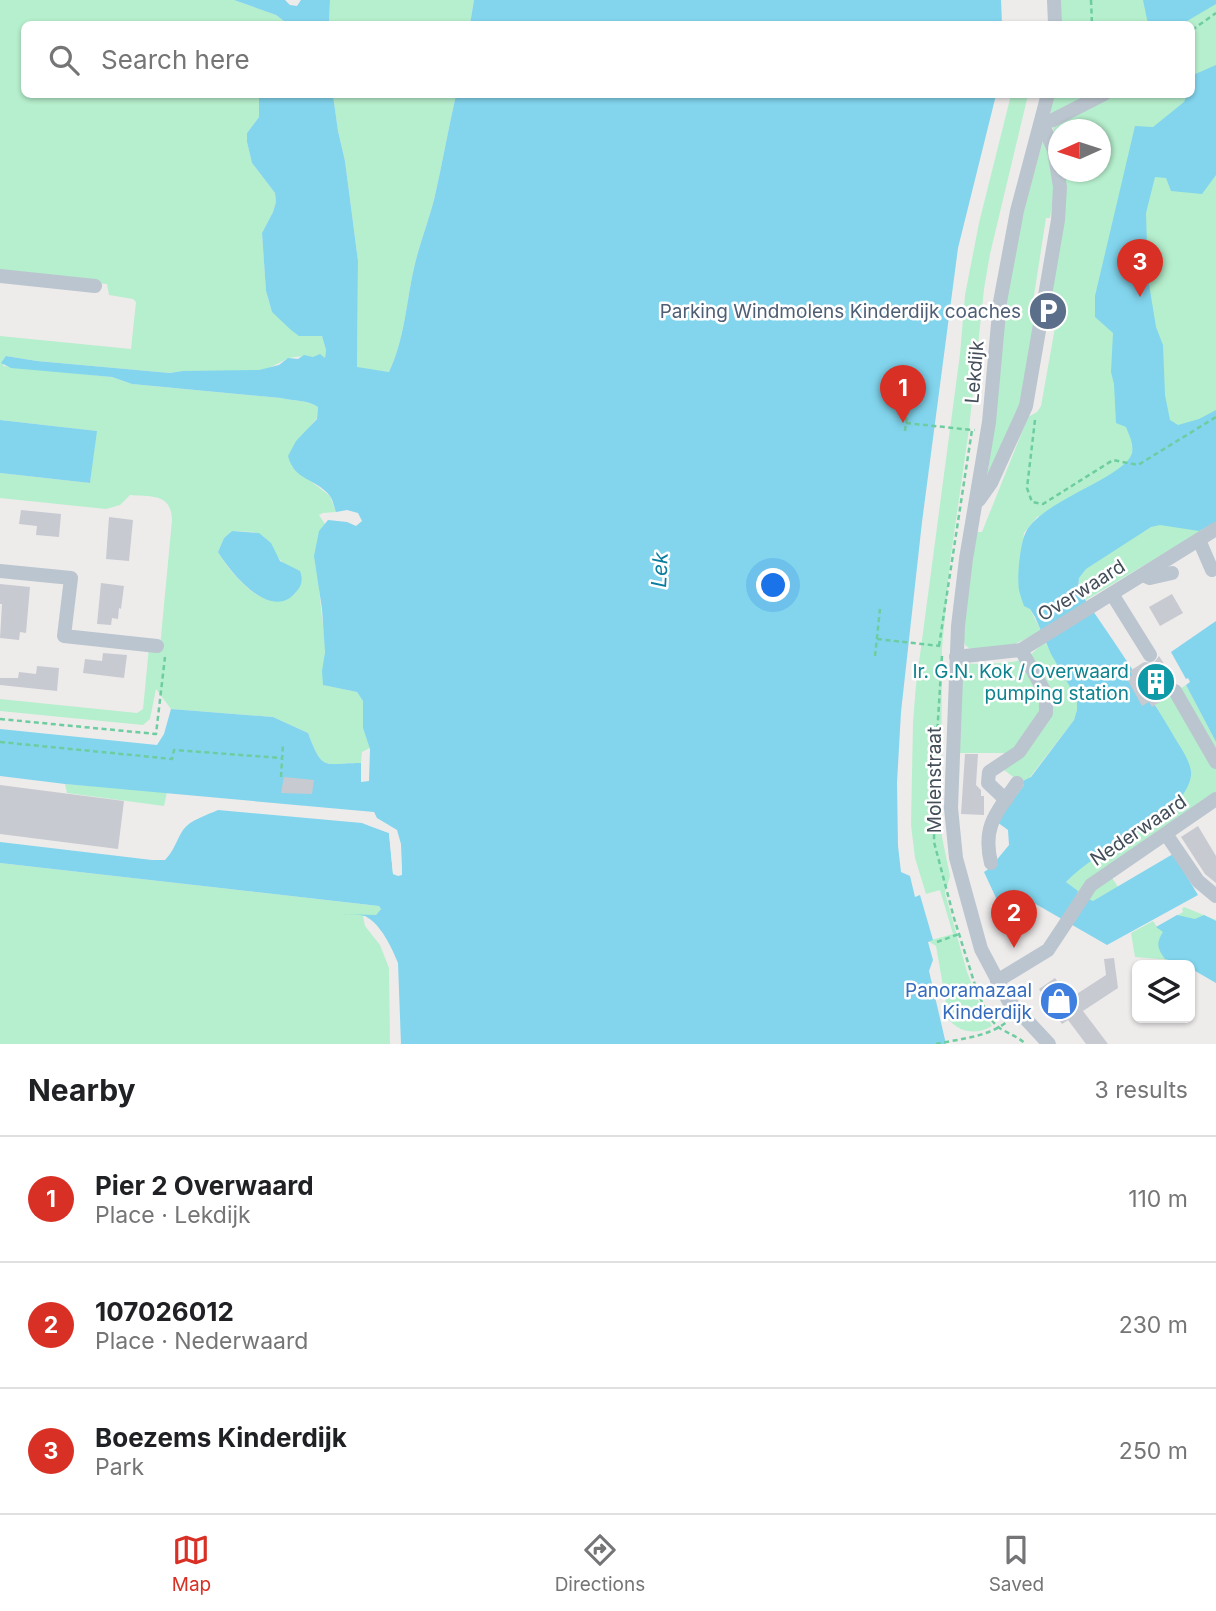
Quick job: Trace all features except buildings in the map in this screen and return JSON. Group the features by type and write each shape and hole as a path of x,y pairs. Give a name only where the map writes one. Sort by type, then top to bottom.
{"street":[{"path":"1054,0 1055,21"},
{"name":"Lekdijk","path":"956,657 965,569 989,422 1006,260 1047,98"},
{"path":"976,504 991,483 1026,406 1058,220 1060,187 1054,150 1042,123 1096,98"},
{"path":"0,276 95,286"},
{"path":"1207,536 1212,570"},
{"name":"Overwaard","path":"956,657 1021,650 1207,536"},
{"path":"0,571 71,578 64,636 157,646"},
{"path":"1143,575 1150,578 1172,573"},
{"path":"1108,596 1150,654"},
{"path":"1006,800 988,783 989,772 1019,752 1046,713 1046,694 1021,650"},
{"name":"Molenstraat","path":"956,657 952,764 952,831 956,858 976,936 997,981 1018,1013 1049,1044"},
{"path":"1175,691 1216,762"},
{"path":"991,863 988,832 991,822 1017,783"},
{"name":"Nederwaard","path":"997,981 1042,955 1083,895 1099,879 1216,799"},
{"path":"1166,834 1198,881 1216,896"}],"path":[{"path":"1091,0 1092,21"},
{"path":"1195,28 1216,13"},
{"path":"1026,406 1036,409 1027,488 1032,502 1043,504 1113,460 1138,465 1216,417"},
{"path":"905,431 907,413"},
{"path":"906,423 972,430"},
{"path":"875,656 880,609"},
{"path":"877,639 943,646"},
{"path":"0,719 156,734 165,649 157,646"},
{"path":"0,742 172,759 174,750 282,758"},
{"path":"281,777 283,744"},
{"path":"937,942 959,934"},
{"path":"976,988 994,1023 1026,1044"},
{"path":"936,1044 1000,1028"}],"green space":[{"path":"0,0 234,0 276,15 284,21 21,21 21,98 259,98 259,117 247,133 247,142 252,163 275,193 273,212 262,233 266,291 272,312 322,336 325,358 291,358 265,369 242,372 170,373 6,356 3,366 112,377 132,384 281,398 318,407 317,418 308,429 291,466 330,496 336,512 319,515 325,524 318,548 325,647 323,680 324,685 357,692 363,701 363,728 370,748 362,752 361,763 326,763 317,755 308,733 273,717 171,709 156,689 150,719 143,725 0,711 0,699 137,713 143,709 149,647 160,647 172,520 171,511 164,501 130,495 120,505 106,509 0,498 0,473 90,483 96,431 0,420 0,336 131,349 136,302 133,299 109,295 107,284 0,274","holes":["232,531 254,532 285,565 300,571 295,594 284,600 272,600 250,590 232,572 218,552 224,538"]},
{"path":"330,0 474,0 470,21 329,21"},
{"path":"1058,0 1216,0 1216,522 1086,600 1078,589 1079,578 1084,571 1038,516 1024,533 1019,589 1024,605 1030,609 1041,631 1013,645 970,649 963,638 976,532 982,532 1028,417 1041,406 1056,322 1055,304 1050,302 1060,182 1111,182 1111,119 1052,119 1050,110 1054,98 1195,98 1195,21 1059,21"},
{"path":"333,98 455,98 434,200 414,268 402,333 389,372 357,368 358,261 345,161"},
{"path":"1010,98 1027,98 984,289 942,648 941,814 942,837 950,876 945,893 967,972 992,1026 975,1031 959,1028 949,1020 936,946 928,941 953,934 940,890 926,894 915,858 911,825 916,685 960,354 965,295 979,223"},
{"path":"1045,140 1048,153 1048,182 1055,184 1050,218 1046,218 1033,302 1034,313 1038,314 1024,395 987,479 1010,278"},
{"path":"1045,642 1077,699 1077,710 1074,720 1024,785 1000,767 1004,753 957,753 960,666 1022,660"},
{"path":"1186,685 1216,742 1216,792 1109,873 1118,887 1093,901 1085,898 1066,882 1083,865 1128,839 1191,771 1155,704"},
{"path":"65,784 167,792 164,806 67,793"},
{"path":"0,863 379,906 381,909 376,915 363,916 365,926 380,945 389,968 390,1044 0,1044"},
{"path":"1184,907 1216,920 1216,980 1195,967 1195,960 1183,960 1176,956 1171,960 1135,957 1131,933 1153,921 1157,927 1183,912"}],"water":[{"path":"234,0 285,0 290,5 297,6 301,0 330,0 329,21 284,21 276,15"},
{"path":"474,0 1001,0 1002,21 470,21"},
{"path":"1143,0 1216,0 1216,4 1187,21 1147,21"},
{"path":"1216,65 1216,175 1202,194 1171,191 1166,178 1155,177 1146,213 1148,278 1156,327 1163,345 1165,395 1170,420 1178,425 1199,419 1216,410 1216,522 1199,531 1160,525 1151,527 1086,569 1079,578 1078,589 1186,756 1191,778 1182,796 1169,809 1094,859 1066,882 1078,891 1077,894 1093,901 1173,854 1198,895 1107,945 1034,903 1003,913 984,872 1009,845 1008,830 997,822 1024,785 1021,782 1031,777 1074,720 1077,710 1077,699 1051,654 1035,617 1030,609 1024,606 1018,577 1022,544 1026,532 1048,510 1115,471 1132,453 1132,443 1126,427 1116,423 1111,372 1113,333 1095,317 1095,296 1135,126 1153,127 1186,98 1195,98 1195,74"},
{"name":"Lek","path":"259,98 333,98 358,261 357,367 389,372 402,333 414,268 434,200 455,98 995,98 958,248 922,522 901,712 897,783 901,872 910,876 915,897 920,895 933,940 928,942 933,960 929,971 946,1044 401,1044 398,963 393,950 381,930 371,920 363,915 342,914 376,915 381,909 379,906 0,863 0,842 165,860 186,826 218,810 362,823 389,833 393,874 401,875 397,831 376,818 374,812 0,776 0,729 157,745 164,734 171,709 273,717 308,733 317,755 326,763 361,763 361,782 369,781 370,749 363,728 363,701 357,692 323,685 325,652 322,609 314,556 319,531 328,520 356,526 362,521 358,513 347,510 336,512 330,496 300,475 288,456 296,441 317,419 318,407 281,398 132,384 112,377 11,368 1,363 6,356 170,373 259,370 279,365 288,358 298,359 304,355 313,357 320,354 325,358 322,336 299,336 291,330 272,312 266,291 262,233 276,202 275,193 252,163 247,142 247,133 259,117"},
{"path":"0,420 97,431 90,483 0,473"},
{"path":"232,531 259,533 271,543 280,561 300,571 301,582 296,592 286,600 275,602 263,598 241,582 218,552 224,538"},
{"path":"1216,621 1216,742 1186,685 1190,682 1188,678 1186,679 1171,652"},
{"path":"1177,915 1195,919 1204,915 1216,921 1216,983 1195,971 1195,960 1165,959 1158,945 1163,932 1156,927"}],"pier":[{"path":"374,812 377,818 397,830 401,844 402,875 393,874 389,833 362,823 388,828 374,821"}],"place":[{"name":"Boezems Kinderdijk","path":"1140,297"},
{"name":"Parking Windmolens Kinderdijk coaches","path":"1048,311"},
{"name":"Pier 2 Overwaard","path":"903,423"},
{"name":"Ir. G.N. Kok / Overwaard pumping station","path":"1156,682"},
{"name":"107026012","path":"1014,948"},
{"name":"Panoramazaal Kinderdijk","path":"1059,1001"}]}
